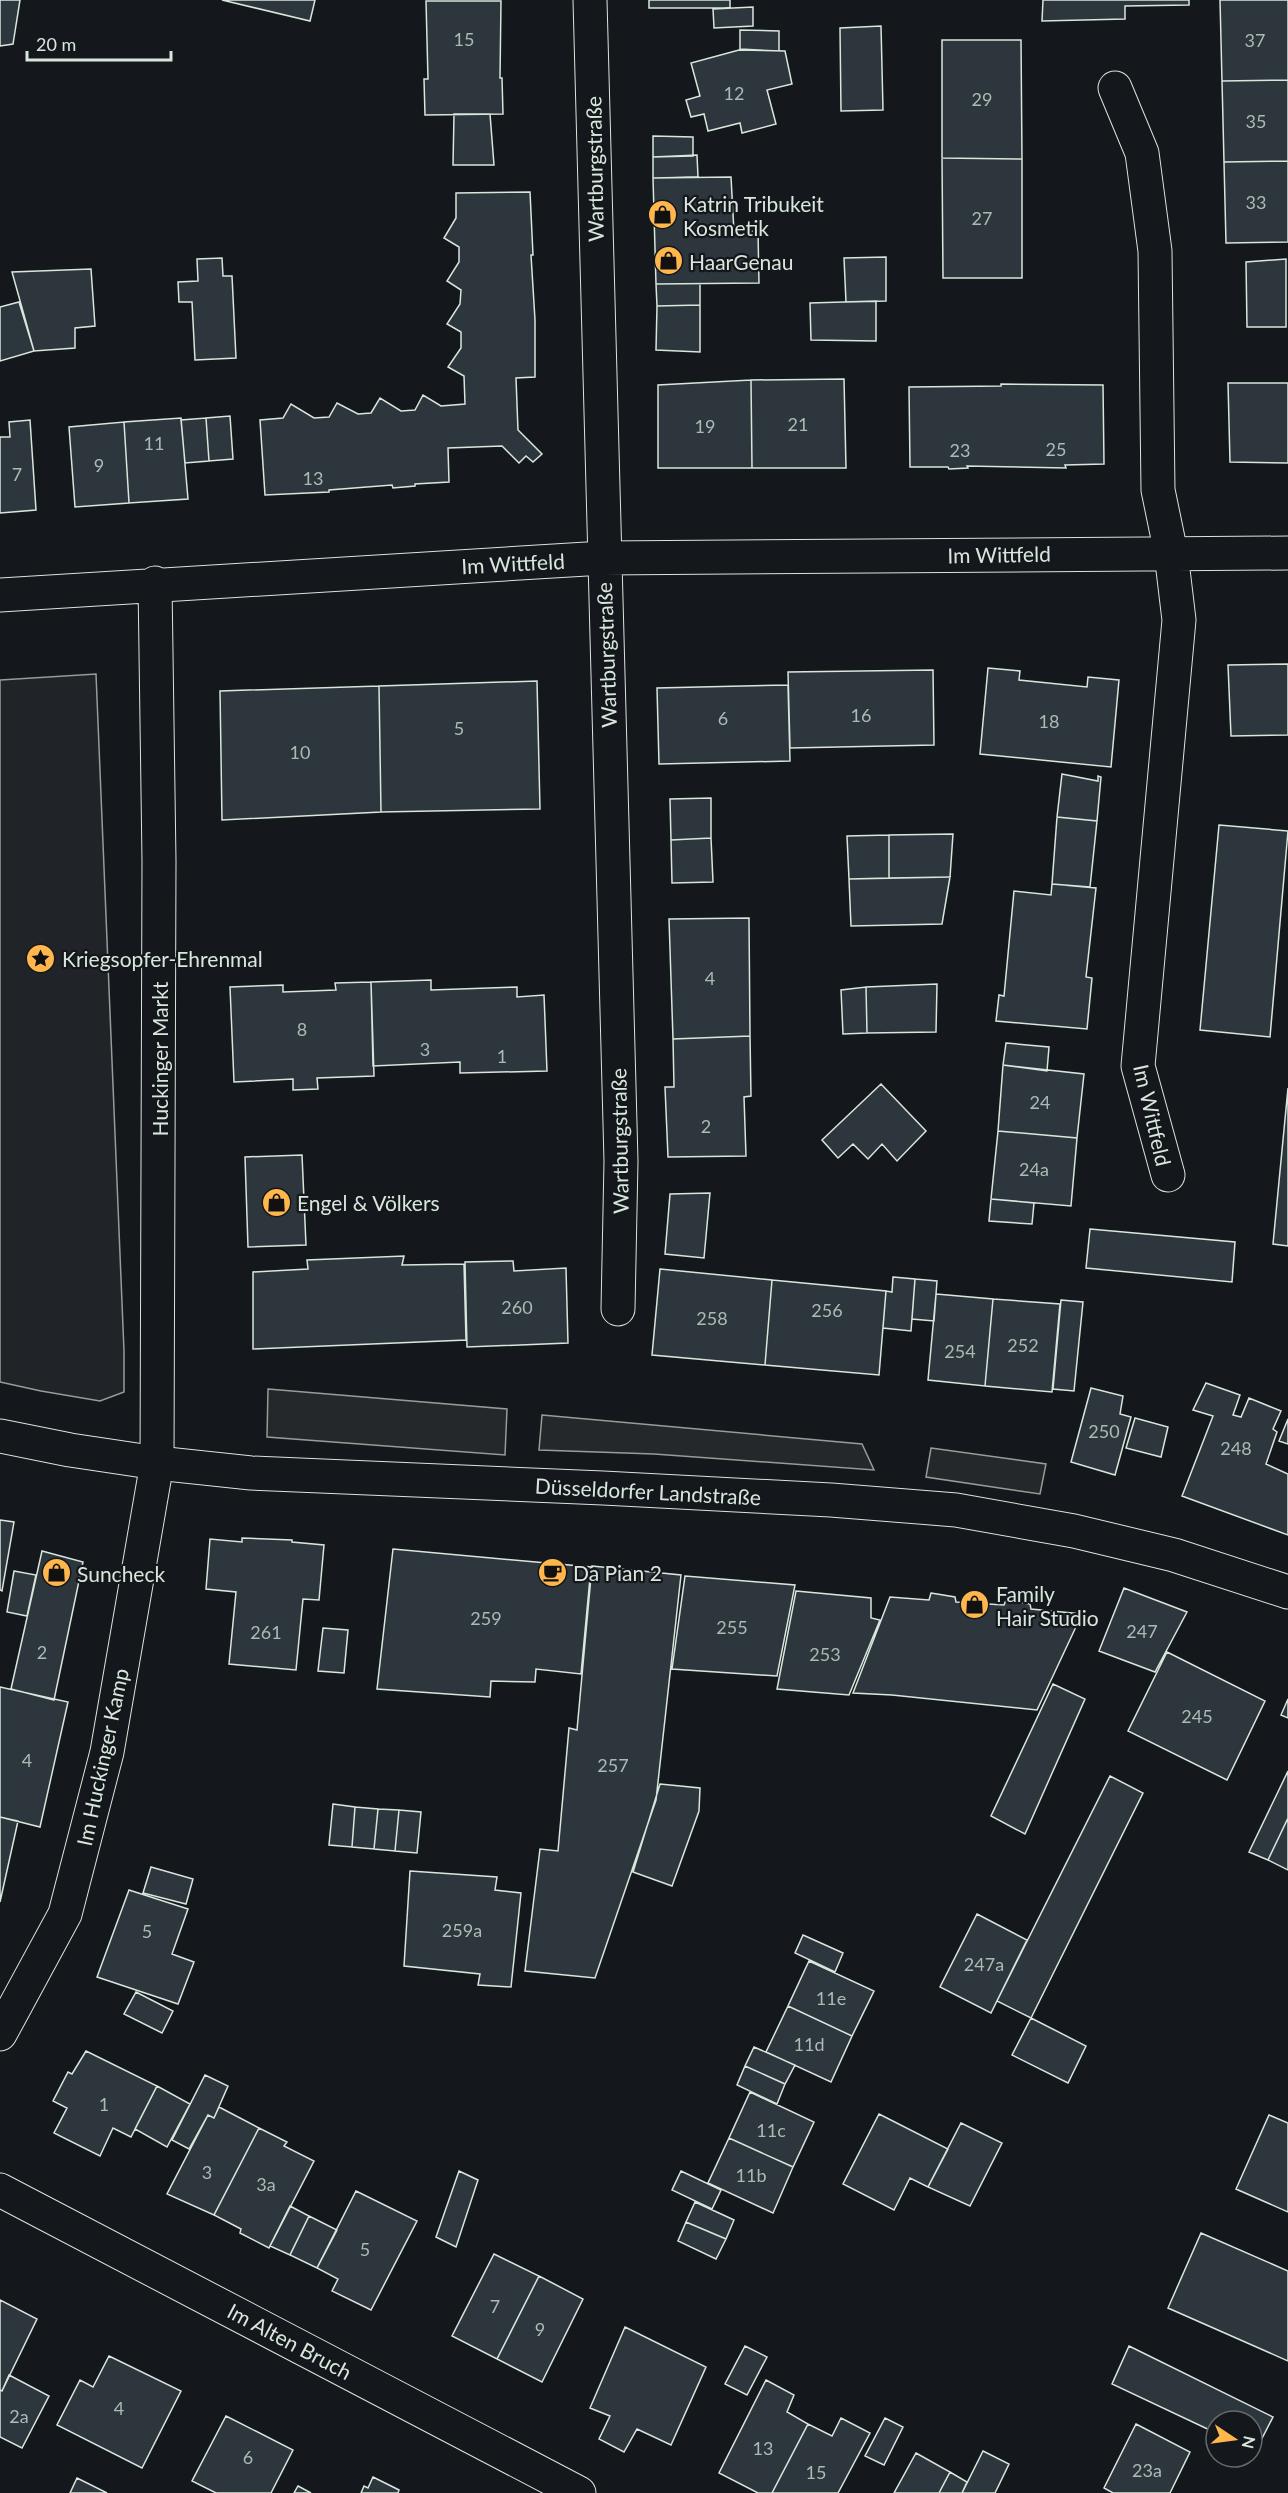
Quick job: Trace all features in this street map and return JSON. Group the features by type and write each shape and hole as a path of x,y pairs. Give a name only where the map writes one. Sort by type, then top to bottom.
{"street":[{"name":"Wartburgstraße","path":"590,0 603,558 621,1161 618,1309"},
{"name":"Im Wittfeld","path":"1115,88 1142,153 1155,251 1158,490 1171,552 1179,620 1138,1066 1168,1175"},
{"name":"Im Wittfeld","path":"0,595 603,558 1171,552 1288,553"},
{"name":"Huckinger Markt","path":"155,584 159,861 157,1463"},
{"name":"Düsseldorfer Landstraße","path":"0,1436 70,1450 157,1463 251,1473 660,1491 831,1500 956,1510 1074,1531 1163,1552 1288,1592"},
{"name":"Im Huckinger Kamp","path":"0,2034 65,1914 107,1752 157,1463"},
{"name":"Im Alten Bruch","path":"0,2190 579,2493"}],"shaded area":[{"path":"96,674 124,1351 124,1392 100,1401 0,1382 0,680"},
{"path":"268,1389 507,1409 505,1455 267,1437"},
{"path":"542,1415 862,1444 874,1470 654,1454 539,1450"},
{"path":"931,1448 1046,1464 1040,1494 926,1477"}],"building":[{"path":"0,0 20,0 13,44 0,46"},
{"path":"222,0 315,0 310,21"},
{"path":"649,0 730,0 730,8 649,8"},
{"path":"1043,0 1189,0 1189,5 1125,6 1125,19 1042,21"},
{"path":"1220,0 1288,0 1288,80 1222,81"},
{"path":"426,1 501,1 500,78 502,78 503,114 425,115 424,79 428,79"},
{"path":"753,7 753,26 714,28 713,9"},
{"path":"881,26 883,110 841,111 840,28"},
{"path":"740,30 779,31 779,51 740,49"},
{"path":"942,40 1021,40 1022,159 942,158"},
{"path":"739,50 785,51 792,84 767,90 776,124 742,133 740,123 708,131 704,114 691,117 686,100 700,96 691,63"},
{"path":"1288,80 1288,161 1224,162 1222,81"},
{"path":"454,114 490,114 494,165 453,165"},
{"path":"653,136 693,137 693,156 653,157"},
{"path":"697,155 698,177 653,178 653,157"},
{"path":"942,158 1022,159 1022,278 943,278"},
{"path":"1288,161 1288,242 1226,243 1224,162"},
{"path":"731,177 734,232 758,231 759,283 656,284 653,178"},
{"path":"530,192 535,377 516,378 518,430 542,454 533,462 526,456 519,463 502,446 448,448 449,482 393,488 392,485 329,490 329,492 265,495 260,420 283,418 291,404 314,418 329,417 337,403 358,414 371,413 380,398 401,411 415,410 423,395 441,406 465,404 464,376 448,367 461,348 461,332 447,324 460,304 461,290 447,281 459,262 459,247 444,238 456,218 456,193"},
{"path":"886,257 886,301 846,302 844,258"},
{"path":"222,258 223,276 232,276 236,358 195,360 192,302 179,302 178,282 198,281 197,259"},
{"path":"1286,259 1286,327 1247,327 1246,262"},
{"path":"91,269 95,326 75,328 75,348 34,351 12,272"},
{"path":"656,284 700,284 700,305 657,306"},
{"path":"876,301 876,341 811,340 810,303"},
{"path":"19,302 34,351 0,361 0,307"},
{"path":"700,305 700,352 656,350 657,306"},
{"path":"844,379 846,468 752,468 751,380"},
{"path":"751,380 752,468 658,468 658,385"},
{"path":"1228,383 1288,383 1288,463 1230,462"},
{"path":"1001,384 1103,385 1104,464 1065,465 1066,468 910,467 909,387 1001,386"},
{"path":"230,416 233,459 209,461 206,418"},
{"path":"181,418 188,499 129,503 124,422"},
{"path":"206,418 209,461 185,463 181,420"},
{"path":"30,420 36,510 0,513 0,437 10,437 9,422"},
{"path":"124,422 129,503 75,507 69,427"},
{"path":"1288,664 1288,735 1231,736 1228,665"},
{"path":"988,668 1020,671 1019,680 1087,687 1088,677 1119,680 1111,767 980,754"},
{"path":"933,670 934,745 790,748 788,672"},
{"path":"537,681 540,809 381,812 379,686"},
{"path":"788,685 790,761 659,764 657,688"},
{"path":"379,686 381,812 222,820 220,691"},
{"path":"1062,774 1098,781 1098,776 1101,777 1097,821 1057,817"},
{"path":"711,798 711,838 671,840 670,799"},
{"path":"1057,817 1097,821 1090,887 1052,884"},
{"path":"1219,825 1288,831 1270,1037 1200,1030"},
{"path":"953,834 950,877 889,878 889,835"},
{"path":"889,835 889,878 849,879 847,836"},
{"path":"711,838 713,882 672,883 671,840"},
{"path":"950,877 942,924 851,926 849,879"},
{"path":"1052,884 1096,888 1086,977 1092,978 1087,1029 996,1021 999,995 1004,996 1014,891 1051,895"},
{"path":"749,918 750,1036 673,1039 669,919"},
{"path":"431,980 431,990 517,987 517,997 544,995 547,1071 460,1073 460,1062 373,1066 371,982"},
{"path":"371,982 374,1076 317,1078 318,1089 293,1090 293,1079 234,1082 230,987 283,985 283,992 336,990 335,983"},
{"path":"937,984 936,1032 867,1033 866,987"},
{"path":"866,987 867,1033 843,1034 841,990"},
{"path":"750,1036 751,1096 744,1097 746,1156 668,1157 665,1087 674,1087 673,1039"},
{"path":"1006,1043 1049,1047 1047,1071 1003,1065"},
{"path":"1003,1065 1084,1074 1077,1138 998,1131"},
{"path":"881,1084 926,1131 897,1161 882,1144 868,1159 853,1144 838,1158 822,1140"},
{"path":"1288,1088 1288,1246 1273,1244"},
{"path":"998,1131 1077,1138 1071,1206 991,1199"},
{"path":"302,1155 306,1245 248,1247 245,1157"},
{"path":"710,1193 704,1258 665,1254 670,1194"},
{"path":"991,1199 1034,1203 1032,1224 989,1221"},
{"path":"1090,1229 1235,1242 1232,1282 1086,1268"},
{"path":"404,1256 402,1265 464,1264 466,1340 253,1349 253,1272 308,1269 307,1260"},
{"path":"513,1261 514,1271 566,1268 568,1343 467,1347 465,1262"},
{"path":"660,1269 772,1280 765,1365 652,1355"},
{"path":"893,1277 915,1279 911,1331 883,1328 886,1291 892,1292"},
{"path":"915,1279 937,1281 934,1321 912,1319"},
{"path":"772,1280 886,1291 879,1375 765,1365"},
{"path":"936,1294 993,1299 985,1386 928,1380"},
{"path":"993,1299 1060,1304 1052,1392 985,1386"},
{"path":"1061,1300 1083,1302 1074,1391 1053,1389"},
{"path":"1206,1383 1240,1395 1233,1415 1241,1417 1249,1398 1281,1411 1273,1429 1277,1432 1266,1464 1288,1474 1288,1535 1182,1496 1213,1416 1193,1410"},
{"path":"1091,1388 1123,1396 1120,1414 1131,1417 1115,1475 1071,1462"},
{"path":"1135,1418 1168,1427 1161,1457 1126,1448"},
{"path":"1288,1419 1288,1444 1279,1441"},
{"path":"0,1520 14,1522 2,1591 0,1590"},
{"path":"242,1538 292,1540 292,1542 324,1545 319,1600 303,1599 296,1670 229,1664 236,1592 206,1589 210,1539 242,1542"},
{"path":"393,1549 591,1567 581,1674 536,1669 535,1682 491,1681 490,1697 377,1689"},
{"path":"42,1551 83,1562 54,1700 11,1689"},
{"path":"592,1566 681,1575 656,1800 595,1978 525,1971 540,1849 558,1851 569,1728 577,1730"},
{"path":"14,1571 36,1575 27,1616 7,1612"},
{"path":"685,1576 795,1585 777,1676 672,1669"},
{"path":"1124,1588 1187,1612 1155,1672 1099,1651"},
{"path":"796,1591 871,1598 871,1618 880,1620 849,1695 777,1689"},
{"path":"931,1593 955,1597 956,1602 1004,1605 1006,1600 1030,1604 1031,1609 1082,1614 1037,1710 853,1693 890,1597 929,1600"},
{"path":"323,1628 348,1630 344,1673 318,1671"},
{"path":"1167,1652 1265,1701 1227,1780 1128,1731"},
{"path":"1053,1684 1085,1699 1025,1834 991,1816"},
{"path":"0,1687 68,1702 40,1827 0,1817"},
{"path":"1288,1699 1288,1718 1281,1715"},
{"path":"1288,1771 1288,1818 1268,1860 1249,1852"},
{"path":"1110,1776 1143,1793 1031,2018 997,2001"},
{"path":"660,1784 700,1788 699,1811 672,1886 633,1872"},
{"path":"333,1804 355,1807 352,1847 329,1845"},
{"path":"355,1807 378,1809 374,1849 352,1847"},
{"path":"378,1809 399,1810 395,1851 374,1849"},
{"path":"399,1810 421,1812 417,1853 395,1851"},
{"path":"0,1817 18,1821 0,1902"},
{"path":"1288,1818 1288,1870 1268,1860"},
{"path":"151,1867 193,1879 186,1904 143,1893"},
{"path":"410,1871 497,1877 495,1890 521,1893 511,1987 478,1985 480,1974 404,1966"},
{"path":"129,1890 188,1909 172,1954 194,1962 178,2004 97,1977"},
{"path":"977,1914 1027,1940 991,2013 940,1987"},
{"path":"803,1935 843,1953 835,1972 795,1953"},
{"path":"809,1961 874,1991 852,2036 788,2006"},
{"path":"136,1992 173,2011 162,2033 124,2014"},
{"path":"788,2006 852,2036 831,2082 766,2052"},
{"path":"1031,2018 1086,2046 1068,2083 1012,2055"},
{"path":"754,2047 795,2065 785,2084 745,2066"},
{"path":"86,2051 157,2086 131,2137 113,2128 100,2156 54,2133 67,2108 53,2101 68,2072 72,2074"},
{"path":"745,2066 785,2084 777,2104 737,2085"},
{"path":"205,2075 228,2086 214,2118 208,2115 189,2149 172,2140"},
{"path":"157,2086 190,2104 167,2147 135,2129"},
{"path":"750,2092 814,2122 793,2167 729,2138"},
{"path":"219,2107 259,2128 214,2215 167,2194 208,2115 214,2118"},
{"path":"879,2114 948,2149 928,2187 910,2178 894,2210 843,2184"},
{"path":"1269,2115 1288,2123 1288,2212 1236,2189"},
{"path":"961,2123 1002,2143 970,2206 928,2187"},
{"path":"259,2128 287,2142 284,2146 314,2161 269,2248 240,2233 241,2229 214,2215"},
{"path":"729,2138 793,2167 773,2213 708,2183"},
{"path":"459,2171 478,2180 456,2247 436,2237"},
{"path":"681,2171 721,2190 712,2209 672,2190"},
{"path":"356,2191 417,2221 371,2310 332,2291 338,2279 317,2268"},
{"path":"695,2202 734,2220 726,2239 686,2222"},
{"path":"290,2206 309,2216 290,2255 270,2246"},
{"path":"309,2216 337,2230 317,2268 290,2255"},
{"path":"686,2222 726,2239 716,2259 678,2241"},
{"path":"1201,2233 1288,2271 1288,2361 1168,2308"},
{"path":"494,2254 539,2276 497,2359 452,2336"},
{"path":"539,2276 583,2299 542,2382 497,2359"},
{"path":"0,2300 37,2319 2,2391 0,2390"},
{"path":"625,2327 706,2367 671,2445 637,2429 624,2452 599,2439 610,2416 590,2408"},
{"path":"745,2346 767,2357 747,2395 725,2384"},
{"path":"1129,2346 1257,2409 1204,2409 1204,2427 1112,2384"},
{"path":"109,2356 181,2391 142,2468 57,2425 80,2380 93,2387"},
{"path":"9,2375 49,2396 22,2448 0,2437 0,2390 2,2391"},
{"path":"766,2380 794,2395 787,2412 808,2424 772,2493 758,2493 719,2473"},
{"path":"1264,2413 1273,2417 1264,2434"},
{"path":"226,2416 293,2450 271,2493 216,2493 192,2481"},
{"path":"841,2418 870,2433 838,2493 772,2493 808,2424 832,2436"},
{"path":"885,2418 903,2427 884,2465 865,2456"},
{"path":"1136,2424 1190,2452 1170,2493 1113,2493 1104,2488"},
{"path":"983,2451 1009,2464 995,2493 962,2493"},
{"path":"916,2453 950,2472 939,2493 894,2493"},
{"path":"950,2472 967,2482 962,2493 939,2493"},
{"path":"373,2477 399,2490 398,2493 361,2493 364,2486 368,2488"},
{"path":"77,2478 107,2493 70,2493"},
{"path":"298,2486 311,2493 294,2493"}],"place":[{"name":"Katrin Tribukeit Kosmetik","path":"662,215"},
{"name":"HaarGenau","path":"668,261"},
{"name":"Kriegsopfer-Ehrenmal","path":"41,958"},
{"name":"Engel & Völkers","path":"276,1202"},
{"name":"Da Pian 2","path":"552,1572"},
{"name":"Suncheck","path":"56,1573"},
{"name":"Family Hair Studio","path":"975,1605"}]}
